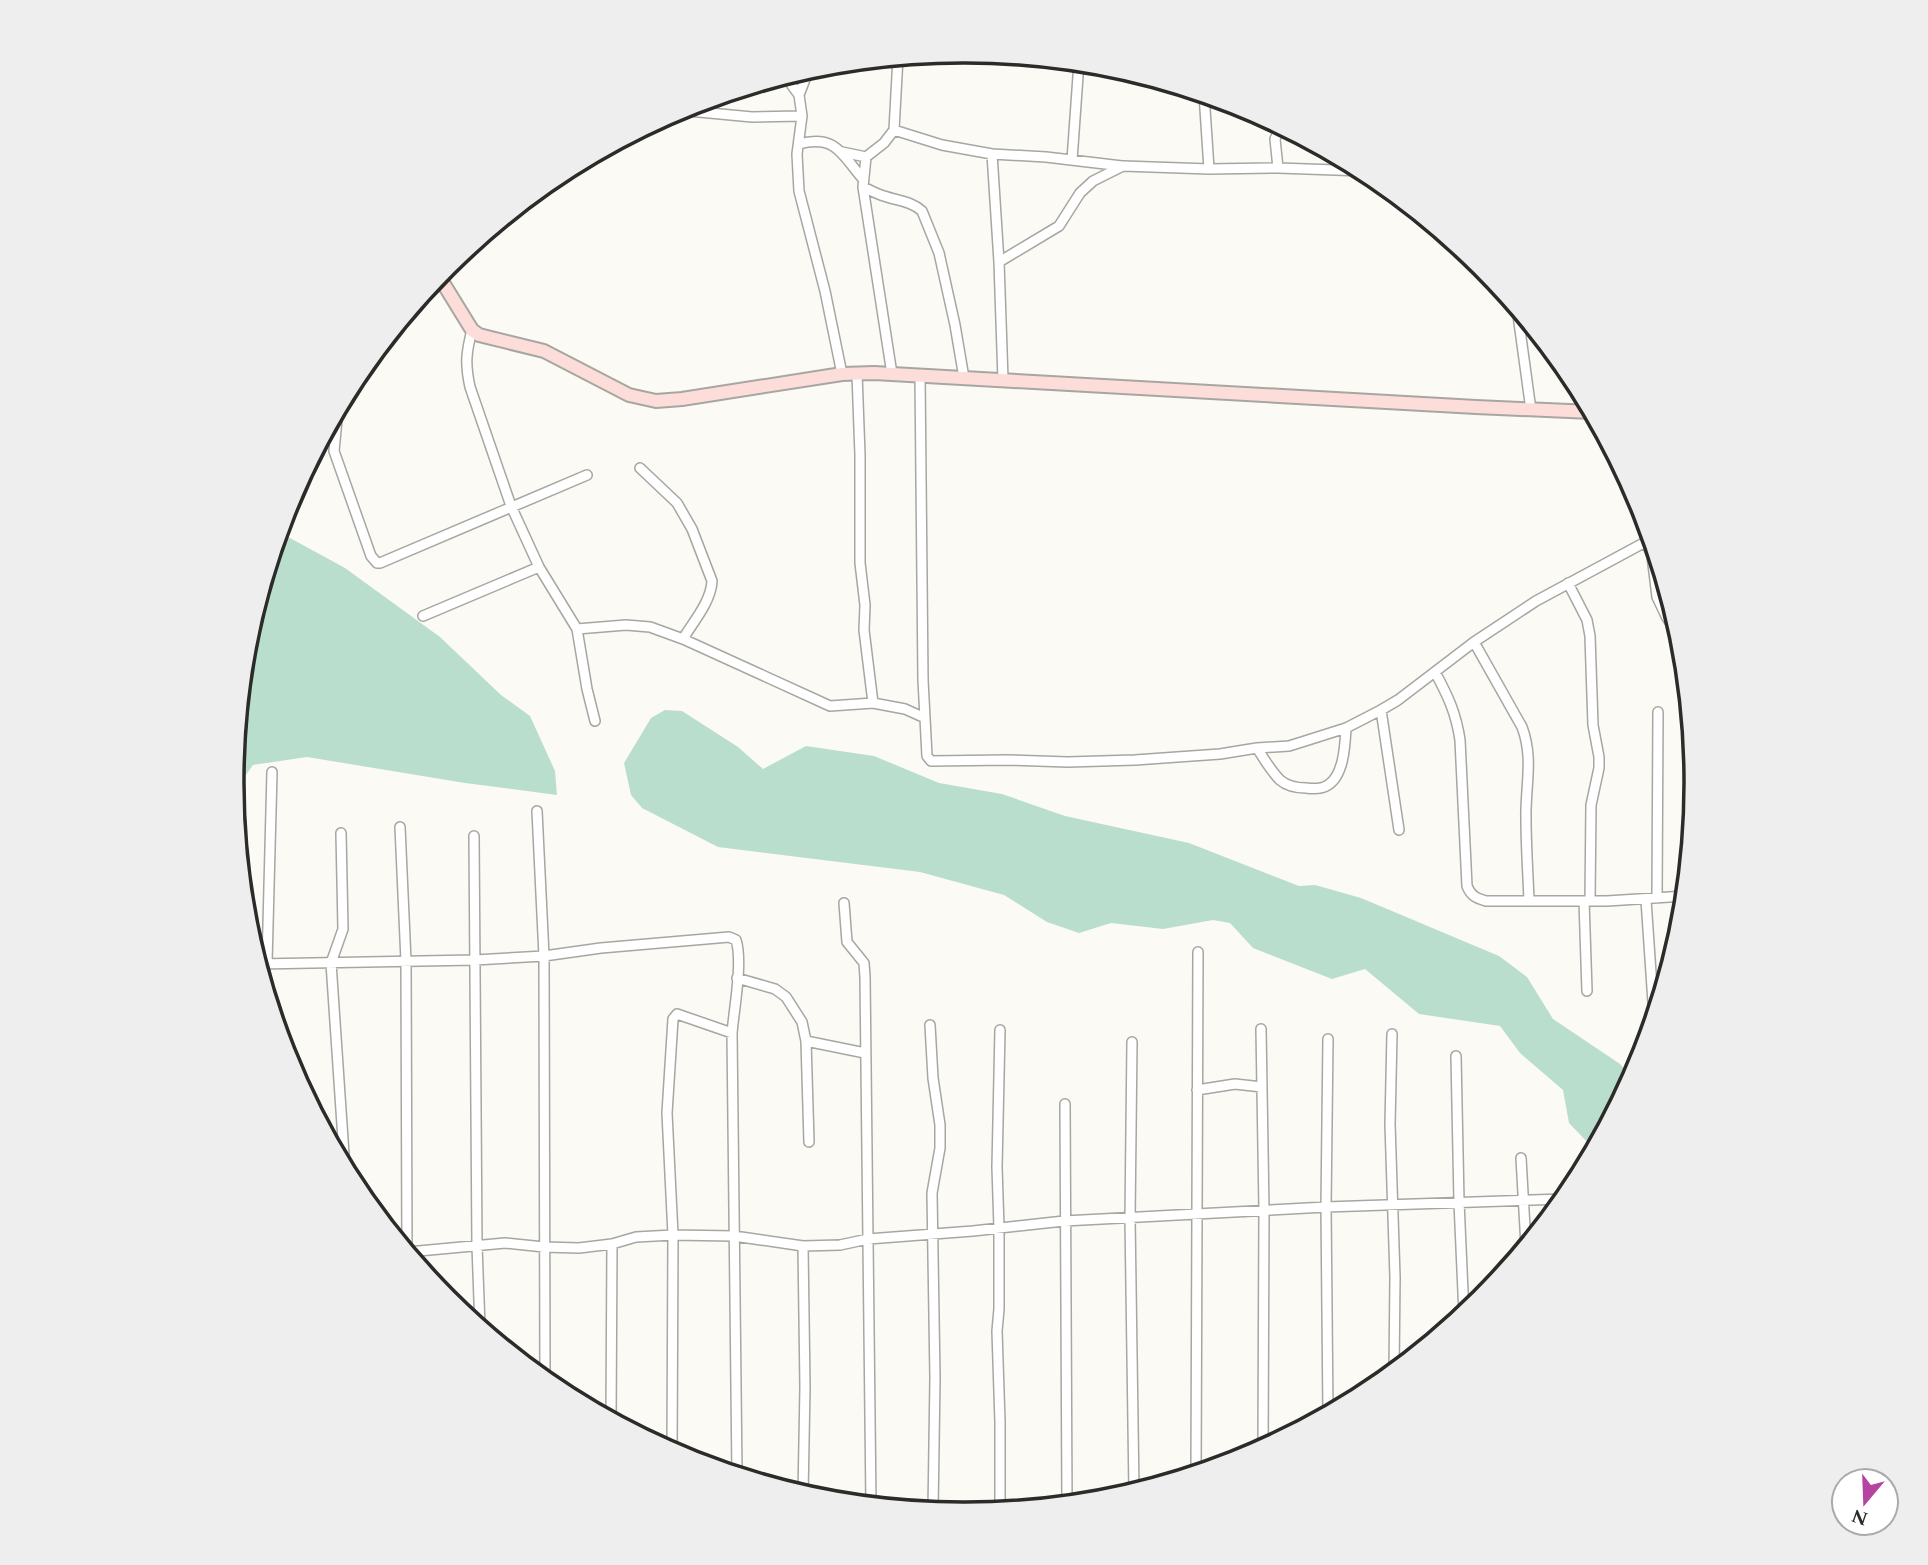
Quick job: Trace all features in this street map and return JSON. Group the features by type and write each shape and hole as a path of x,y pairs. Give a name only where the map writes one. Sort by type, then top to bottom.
{"street":[{"path":"892,374 863,183 866,157 884,143 894,130 897,67"},
{"path":"1072,160 1078,73"},
{"path":"799,95 804,82"},
{"path":"792,85 799,95 802,116 797,154 799,191 825,290 842,374"},
{"path":"1205,105 1209,169"},
{"path":"703,112 752,117 802,116"},
{"path":"782,116 798,140"},
{"path":"894,130 942,145 992,154 1123,166 1342,170"},
{"path":"1277,135 1278,168"},
{"path":"798,140 821,141 842,152 866,157"},
{"path":"842,152 863,183 883,196 906,202 922,211 939,253 964,378"},
{"path":"992,154 1003,380"},
{"path":"999,262 1059,226 1080,192 1093,181 1123,166"},
{"path":"444,285 472,330 479,335 544,351 614,388 649,400 682,400 842,374 892,374 1580,412"},
{"path":"1521,327 1531,410"},
{"path":"472,330 466,352 470,387 511,506 539,567 577,629 595,721"},
{"path":"857,374 860,564 865,605 864,630 873,703"},
{"path":"920,375 923,680 927,756 931,761 1104,761 1220,754 1289,746 1346,728 1381,710 1474,642 1536,601 1643,544"},
{"path":"336,433 334,451 340,470 374,561 380,563 586,475"},
{"path":"640,468 677,503 692,529 712,581 712,588 703,607 683,639"},
{"path":"423,616 539,567"},
{"path":"1568,583 1587,620 1591,636 1593,725 1599,757 1591,805 1587,991"},
{"path":"1656,585 1661,606"},
{"path":"577,629 626,625 650,627 683,639 830,706 873,703 905,709 925,718"},
{"path":"1474,642 1527,740 1529,787 1525,816 1529,901"},
{"path":"1435,672 1457,720 1469,893 1486,901 1646,900 1674,897"},
{"path":"1381,710 1398,830"},
{"path":"1657,898 1658,712"},
{"path":"1257,748 1282,782 1291,786 1318,789 1334,780 1338,772 1346,728"},
{"path":"263,944 272,772"},
{"path":"537,811 544,956 545,1367"},
{"path":"400,827 406,961 407,1238"},
{"path":"341,833 342,929 331,963 343,1146"},
{"path":"474,836 476,1310"},
{"path":"1646,900 1652,991"},
{"path":"844,903 847,942 864,963 871,1496"},
{"path":"268,963 475,960 544,956 601,948 729,937 736,940 737,978 732,1033 737,1465"},
{"path":"1196,1464 1198,952"},
{"path":"737,978 775,989 786,997 802,1022 806,1041 809,1143"},
{"path":"672,1440 673,1235 667,1113 673,1019 677,1014 732,1033"},
{"path":"930,1025 933,1078 940,1125 940,1148 932,1193 935,1378 933,1501"},
{"path":"1261,1028 1263,1436"},
{"path":"999,1030 997,1331 1000,1500"},
{"path":"1392,1034 1390,1124 1395,1277 1394,1359"},
{"path":"1328,1039 1328,1404"},
{"path":"806,1041 865,1053"},
{"path":"1132,1042 1130,1217 1134,1481"},
{"path":"1456,1056 1463,1300"},
{"path":"1197,1090 1235,1084 1262,1087"},
{"path":"1065,1104 1067,1494"},
{"path":"1521,1158 1526,1232"},
{"path":"418,1251 505,1243 579,1248 612,1244 636,1237 673,1235 734,1236 803,1246 841,1245 868,1239 1064,1221 1326,1207 1550,1200"},
{"path":"611,1410 612,1244"},
{"path":"803,1246 803,1483"}],"green space":[{"path":"288,537 345,568 440,637 501,695 530,716 555,771 557,795 307,757 253,765 244,777 246,735 258,642"},
{"path":"665,710 682,711 738,747 763,769 806,746 874,756 939,783 1002,794 1065,816 1189,843 1299,886 1315,885 1361,898 1499,956 1527,977 1553,1019 1624,1069 1587,1142 1569,1123 1563,1090 1520,1053 1500,1026 1419,1014 1365,969 1332,979 1253,948 1230,923 1213,920 1163,929 1111,923 1079,933 1047,922 1004,895 920,872 718,847 642,808 631,795 624,763 651,718"}]}
